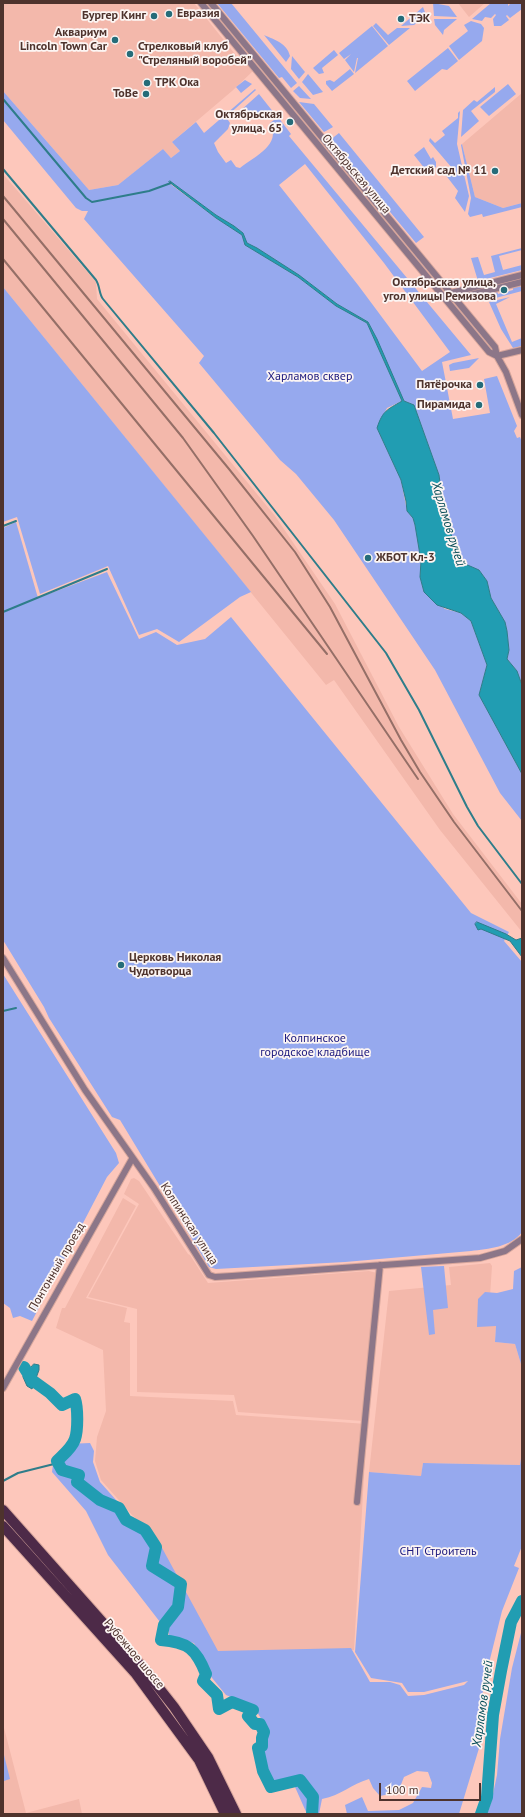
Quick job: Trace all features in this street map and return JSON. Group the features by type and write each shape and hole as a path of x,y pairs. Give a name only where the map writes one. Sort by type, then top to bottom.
{"main road":[{"name":"Рубежное шоссе","path":"3,1510 144,1669 174,1707 208,1757 236,1814"},
{"name":"Рубежное шоссе","path":"3,1526 136,1674 199,1760 225,1814"}],"street":[{"name":"Октябрьская улица","path":"201,3 489,352 497,356"},
{"name":"Октябрьская улица","path":"211,3 495,347 497,356 505,368 522,414"},
{"path":"446,300 451,293 522,275"},
{"path":"446,300 456,299 522,282"},
{"path":"497,356 522,350"},
{"name":"Колпинская улица","path":"3,958 85,1090 132,1159 154,1188 210,1275 215,1277 232,1276 487,1256 505,1251 522,1239"},
{"name":"Понтонный проезд","path":"3,1388 132,1159"},
{"path":"356,1502 380,1265"}],"shaded area":[{"path":"3,3 194,3 239,59 253,71 172,142 180,151 171,158 163,149 118,185 89,190 3,91"},
{"path":"458,3 485,3 469,17"},
{"name":"Детский сад № 11","path":"522,93 522,203 503,208 475,197 462,144"},
{"path":"3,174 96,282 97,299 275,516 335,604 399,727 453,814 522,904 522,932 440,830 334,680 326,685 3,287"},
{"path":"134,1178 139,1181 208,1283 369,1271 377,1273 363,1421 238,1412 234,1395 137,1392 137,1309 88,1297 139,1204 124,1194 131,1179"},
{"path":"123,1198 136,1206 86,1298 127,1308 124,1322 130,1323 130,1396 233,1401 236,1415 367,1424 354,1650 218,1655 164,1554 149,1530 132,1515 101,1480 95,1461 97,1437 106,1411 103,1350 56,1328 62,1308 65,1308"},
{"path":"490,1263 492,1266 488,1326 496,1326 495,1342 515,1344 521,1364 522,1451 520,1465 423,1463 421,1476 369,1472 389,1291 451,1285 449,1267"},
{"path":"3,1724 26,1813 79,1799 82,1814 3,1814"}],"green space":[{"path":"217,3 231,3 297,83 291,88 282,77 279,78"},
{"path":"433,3 449,6 457,17 434,16"},
{"path":"491,3 508,3 508,6 511,3 522,3 522,9 510,18 507,15 506,16 509,20 501,26 494,26 493,19 496,15 495,14 491,18 485,17 482,21 472,19"},
{"path":"423,7 426,15 414,25 401,26"},
{"path":"434,19 457,19 444,30 443,35 435,25"},
{"path":"471,21 481,24 484,28 482,41 459,60 449,46 468,31 464,25"},
{"path":"376,23 388,35 397,28 410,28 389,45 373,26"},
{"path":"372,26 388,46 355,73 358,58 354,72 345,60 351,54 344,59 339,53"},
{"path":"264,35 280,42 286,48 290,56 286,62"},
{"path":"448,48 458,61 447,70 442,69 415,91 407,81"},
{"path":"334,50 338,55 322,68 324,73 319,74 313,68"},
{"path":"292,56 305,72 299,79 291,69"},
{"path":"350,69 354,74 332,91 326,84 326,81 330,80 334,82"},
{"path":"308,74 323,92 313,95 302,82"},
{"path":"245,80 252,84 241,93 236,87"},
{"path":"508,84 516,94 489,116 480,107"},
{"path":"299,86 311,99 300,98 293,91"},
{"path":"495,87 495,92 471,111 479,121 461,137 463,110 474,100 477,102"},
{"name":"Харламов сквер","path":"255,89 256,90 226,117 230,123 228,129 214,143 218,152 226,163 231,160 236,167 240,168 265,149 270,144 272,138 273,131 270,123 278,117 291,134 289,136 471,355 442,362 453,419 490,413 484,379 497,376 517,426 514,431 517,438 520,437 522,442 522,685 517,671 507,659 509,650 505,622 491,598 487,581 479,570 463,564 454,545 443,505 439,475 414,405 404,401 368,322 337,304 299,275 257,248 246,243 243,233 170,181 169,183 216,218 242,235 245,245 298,277 336,306 367,323 402,401 387,408 377,428 401,480 407,511 413,518 421,561 420,577 424,592 445,609 461,613 471,621 487,665 479,695 522,774 522,821 500,793 435,670 334,520 296,474 280,460 199,363 204,356 84,219 88,211 82,211 76,208 3,120 3,91 89,190 118,185 163,149 171,158 180,151 172,142 196,122 204,133","holes":["305,164 384,263 450,352 422,371 358,285 279,185"]},
{"path":"259,94 274,113 267,119 256,113 244,116 240,111"},
{"path":"299,102 314,104 333,127 324,132"},
{"path":"460,111 457,144 469,196 465,212 455,198 458,191 441,169 449,171 452,168 429,141 430,138 435,143 445,135 442,131 458,118 458,113"},
{"path":"339,133 424,237 416,243 330,140"},
{"path":"462,144 475,197 503,208 522,203 522,207 483,217 482,214 470,217 468,214 471,198"},
{"path":"424,147 431,159 433,157 436,162 436,167 433,169 425,169 414,155"},
{"path":"522,248 522,250 499,256 503,270 522,265 522,270 478,281 471,258 478,257 484,275 495,272 491,256"},
{"path":"520,286 522,291 488,300 486,294 497,291 498,294 513,290 513,287"},
{"path":"3,287 251,592 240,597 179,642 157,629 139,635 108,566 40,594 17,517 3,522"},
{"path":"510,297 496,304 512,342 522,338 522,346 513,348 501,329 489,302"},
{"path":"479,358 469,368 450,371 449,365 453,363"},
{"name":"Колпинское городское кладбище","path":"16,522 38,598 107,572 139,639 156,632 177,645 205,639 231,617 471,913 509,932 504,941 522,962 522,1232 512,1241 492,1248 478,1250 345,1262 216,1269 209,1267 120,1120 112,1117 49,1018 44,1007 3,940 3,528"},
{"path":"3,974 116,1153 119,1163 107,1177 32,1321 20,1316 13,1318 10,1308 3,1303"},
{"path":"444,1266 448,1308 433,1310 435,1334 429,1335 421,1267"},
{"path":"522,1267 522,1373 515,1344 495,1342 496,1326 477,1327 478,1299 485,1292 497,1293 513,1289 514,1271"},
{"name":"СНТ Строитель","path":"90,1443 94,1451 93,1462 100,1482 133,1519 147,1530 161,1546 218,1651 351,1648 370,1682 390,1682 400,1685 408,1696 424,1695 464,1685 468,1681 424,1692 408,1692 402,1683 371,1678 355,1652 369,1472 421,1476 423,1463 520,1465 522,1451 522,1546 514,1566 519,1568 502,1611 489,1663 478,1715 480,1745 459,1814 347,1814 345,1805 362,1797 368,1811 399,1810 413,1803 422,1787 431,1788 432,1783 428,1772 417,1771 404,1777 398,1792 380,1796 373,1788 369,1779 363,1781 335,1795 322,1799 319,1814 307,1814 291,1778 274,1783 266,1769 262,1750 266,1746 268,1729 253,1706 226,1695 208,1673 194,1643 169,1638 169,1624 160,1622 108,1555 86,1511 52,1472 54,1457 67,1444"},
{"path":"522,1629 522,1814 487,1814 497,1775 500,1739 512,1668"},
{"path":"3,1751 10,1779 4,1781 3,1779"}],"water":[{"path":"170,181 243,233 247,243 299,275 337,304 368,322 404,401 414,405 439,475 443,505 454,545 463,563 479,570 487,581 491,598 505,622 509,650 507,659 517,671 522,685 522,774 479,695 487,665 471,621 461,613 437,605 424,592 420,577 421,561 413,518 407,511 401,480 377,428 381,417 386,411 402,401 367,323 336,306 298,277 245,245 242,235 216,218 169,182"},
{"path":"477,922 506,934 516,940 522,938 522,957 510,941 481,929 478,930 475,924"},
{"path":"34,1364 39,1365 39,1370 32,1389 27,1386 23,1377"}],"waterway":[{"path":"3,99 86,198 92,202 149,191 171,183"},
{"path":"3,169 96,280 103,299 214,433 386,653 419,710 478,826 522,884"},
{"path":"3,526 16,521"},
{"path":"3,612 107,569"},
{"path":"3,1011 16,1008"},
{"path":"24,1367 32,1380 50,1393 62,1405 75,1399 77,1413 76,1435 72,1445 57,1461 62,1470 79,1475 77,1482 100,1500 119,1508 126,1520 145,1530 156,1547 152,1566 181,1584 178,1607 164,1625 161,1640 184,1645 190,1648 199,1658 206,1674 203,1681 217,1695 219,1709 232,1702 253,1710 248,1716 255,1724 260,1724 264,1732 262,1746 258,1748 263,1771 271,1787 300,1780 313,1797 312,1814"},
{"path":"3,1481 18,1473 58,1463"},
{"name":"Харламов ручей","path":"481,1814 487,1797 493,1715 501,1671 511,1622 522,1601"}],"railway":[{"path":"3,196 229,469 295,552 330,607 401,740 420,772 454,822 522,911"},
{"path":"3,219 183,438 253,536 418,779"},
{"path":"3,259 327,654"}],"place":[{"name":"Евразия","path":"169,14"},
{"name":"Бургер Кинг","path":"154,16"},
{"name":"ТЭК","path":"401,19"},
{"name":"Аквариум Lincoln Town Car","path":"115,40"},
{"name":"Стрелковый клуб \"Стреляный воробей\"","path":"130,54"},
{"name":"ТРК Ока","path":"147,83"},
{"name":"ToBe","path":"146,94"},
{"name":"Октябрьская улица, 65","path":"290,122"},
{"name":"Детский сад № 11","path":"495,171"},
{"name":"Октябрьская улица, угол улицы Ремизова","path":"504,290"},
{"name":"Пятёрочка","path":"480,385"},
{"name":"Пирамида","path":"479,405"},
{"name":"ЖБОТ Кл-3","path":"368,558"},
{"name":"Церковь Николая Чудотворца","path":"121,965"}]}
